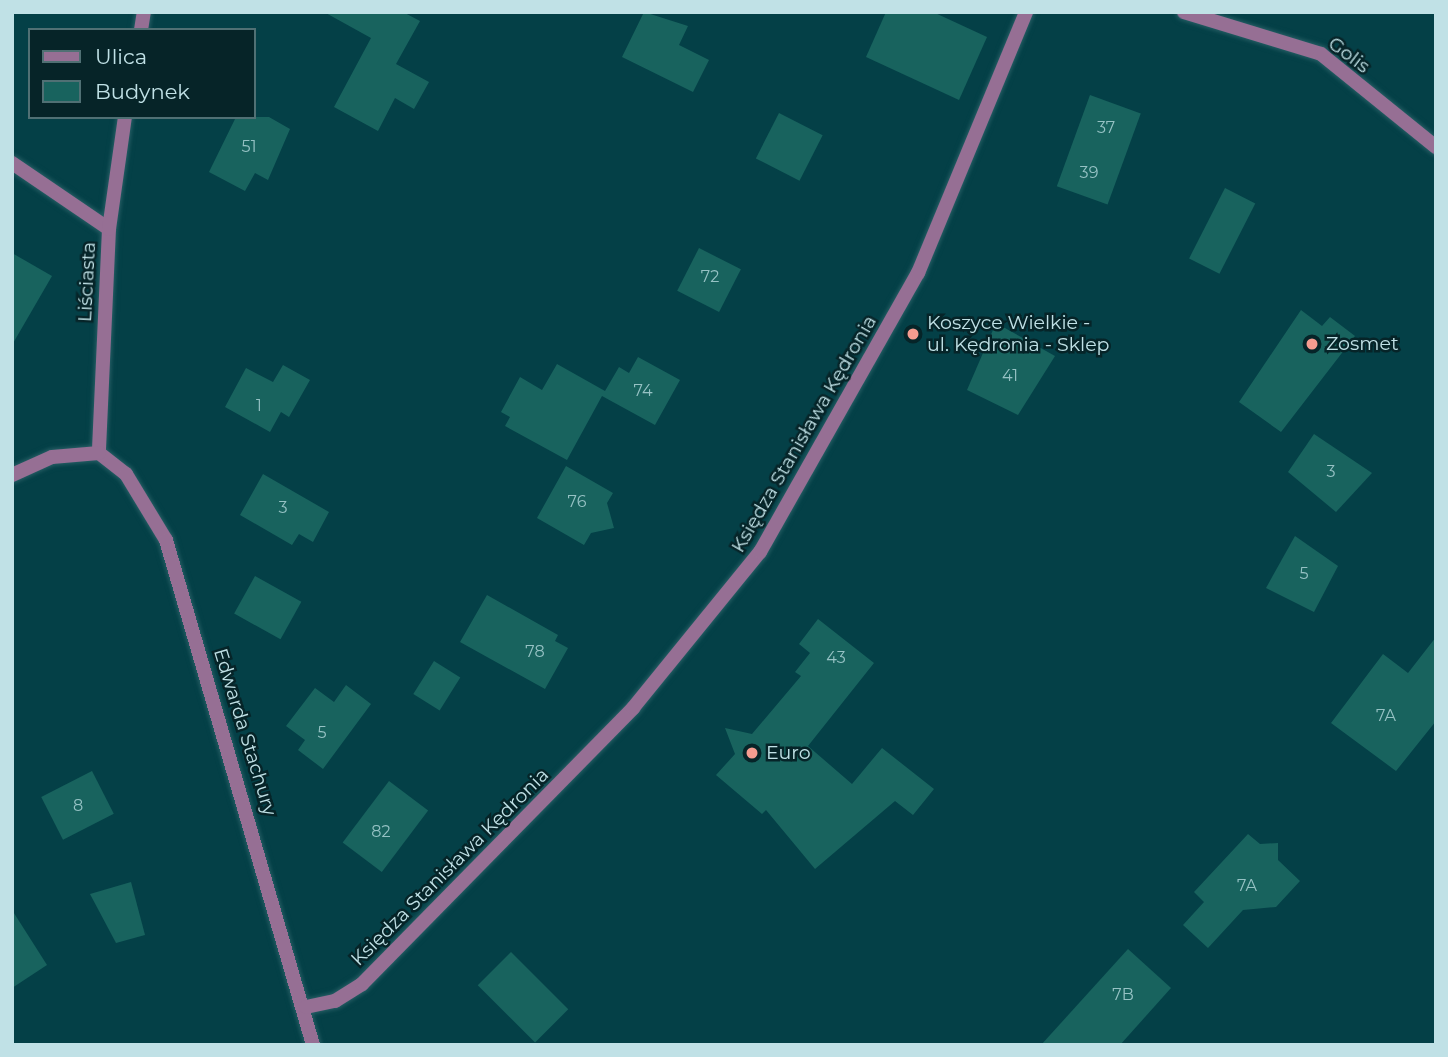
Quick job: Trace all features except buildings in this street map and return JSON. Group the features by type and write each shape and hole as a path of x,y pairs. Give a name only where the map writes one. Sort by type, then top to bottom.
{"street":[{"name":"Księdza Stanisława Kędronia","path":"306,1007 335,1001 362,984 634,708 760,552 918,273 1026,12"},
{"name":"Golis","path":"1184,12 1321,54 1436,148"},
{"path":"109,229 125,119"},
{"name":"Liściasta","path":"12,163 109,229 99,453"},
{"name":"Edwarda Stachury","path":"99,453 134,484 166,540 306,1007 313,1045"},
{"path":"12,475 52,457 99,453"}],"place":[{"name":"Koszyce Wielkie - ul. Kędronia - Sklep","path":"913,334"},
{"name":"Zosmet","path":"1312,344"},
{"name":"Euro","path":"752,753"}]}
